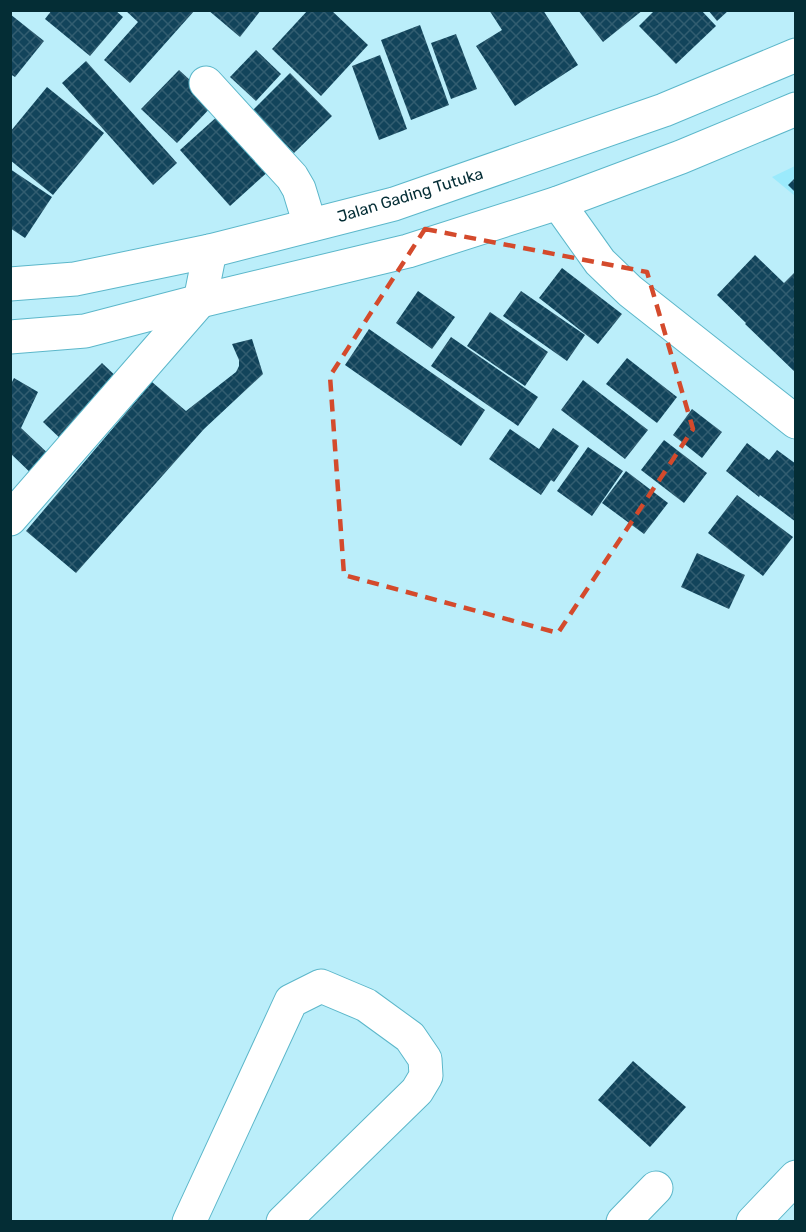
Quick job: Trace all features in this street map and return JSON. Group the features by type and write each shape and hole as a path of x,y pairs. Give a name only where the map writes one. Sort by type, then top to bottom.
{"main road":[{"name":"Jalan Gading Tutuka","path":"10,284 75,279 210,251 394,204 664,110 795,55"},
{"path":"206,83 292,177 299,189 310,225"},
{"path":"10,337 85,331 408,251 558,203 681,157 795,109"},
{"path":"558,203 600,262 630,291 795,422"},
{"path":"10,519 200,301 210,251"},
{"path":"189,1221 291,1001 321,986 366,1005 410,1037 425,1059 426,1076 417,1091 283,1221"},
{"path":"753,1221 795,1177"},
{"path":"623,1221 656,1188"}],"highlighted area":[{"path":"425,229 647,272 693,429 558,633 344,575 330,376"}],"shaded area":[{"path":"795,166 795,196 772,177"}],"building":[{"path":"52,10 115,10 123,17 90,56 45,19"},
{"path":"125,10 195,10 130,83 104,60 138,22"},
{"path":"208,10 261,10 240,37"},
{"path":"308,10 331,10 368,45 321,96 272,49"},
{"path":"489,10 543,10 578,65 515,106 476,46 502,30"},
{"path":"578,10 643,10 603,42"},
{"path":"655,10 701,10 716,26 676,64 639,26"},
{"path":"708,10 729,10 717,21"},
{"path":"10,14 44,41 15,77 10,74"},
{"path":"420,25 449,105 411,120 381,40"},
{"path":"456,34 477,89 451,99 431,43"},
{"path":"256,50 281,74 256,101 230,77"},
{"path":"380,55 407,129 379,140 352,66"},
{"path":"86,61 177,163 153,185 62,83"},
{"path":"179,70 215,103 177,143 141,109"},
{"path":"290,73 332,116 294,153 252,111"},
{"path":"47,87 104,133 53,195 10,160 10,132"},
{"path":"220,114 271,169 230,206 180,150"},
{"path":"10,169 52,197 25,238 10,228"},
{"path":"796,177 796,193 788,185"},
{"path":"755,255 784,283 796,271 796,373 717,295"},
{"path":"562,268 622,314 598,344 539,298"},
{"path":"418,291 455,317 432,349 396,323"},
{"path":"521,291 585,335 567,361 503,316"},
{"path":"490,312 548,352 525,386 467,346"},
{"path":"369,329 485,410 461,446 345,365"},
{"path":"451,337 538,397 518,426 431,366"},
{"path":"252,339 263,374 204,429 76,573 26,531 152,382 186,411 236,372 239,360 232,344"},
{"path":"627,358 677,397 657,423 606,384"},
{"path":"102,363 123,383 65,443 43,422"},
{"path":"14,378 38,392 21,428 54,459 37,479 10,453 10,386"},
{"path":"583,380 648,430 625,459 561,410"},
{"path":"692,409 722,432 702,458 673,435"},
{"path":"553,428 579,446 554,482 551,480 541,495 489,459 510,429 539,449"},
{"path":"664,440 707,473 684,503 641,470"},
{"path":"747,443 769,460 777,450 796,464 796,522 726,471"},
{"path":"588,447 623,471 592,516 557,491"},
{"path":"626,471 668,503 644,534 602,503"},
{"path":"737,495 793,537 763,576 708,533"},
{"path":"697,553 745,575 729,609 681,587"},
{"path":"633,1061 686,1107 650,1147 598,1100"}]}
